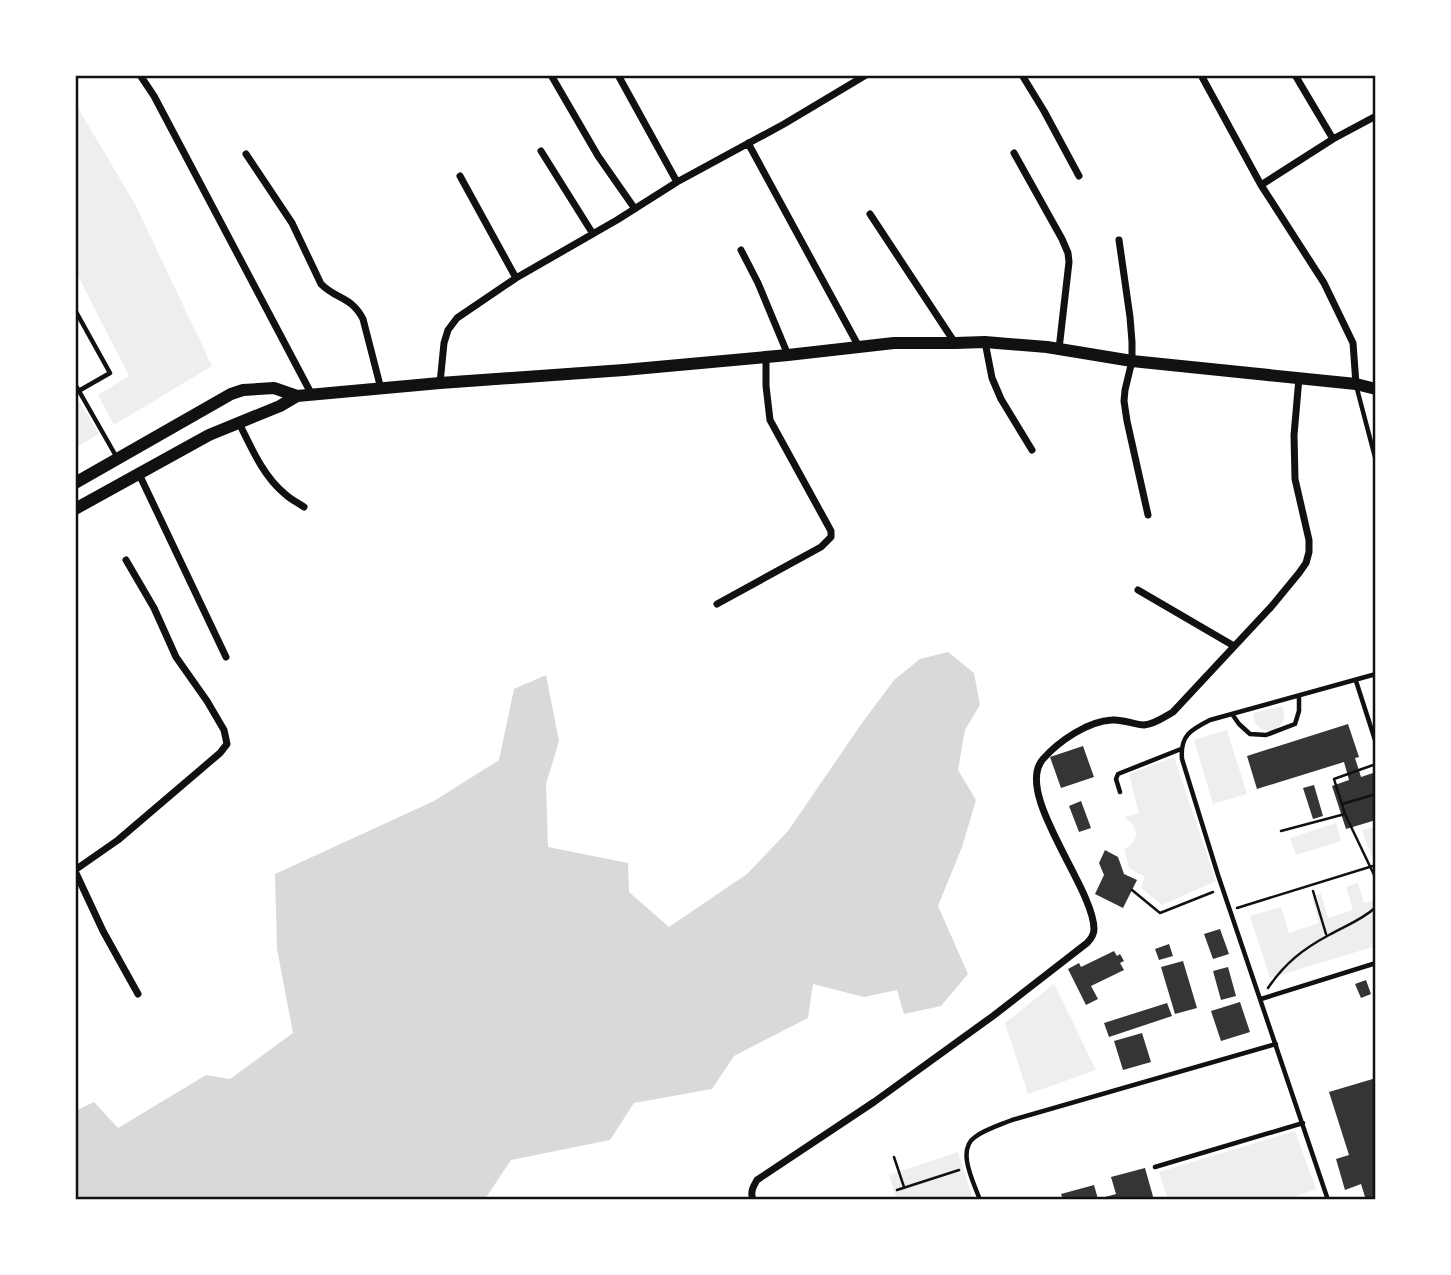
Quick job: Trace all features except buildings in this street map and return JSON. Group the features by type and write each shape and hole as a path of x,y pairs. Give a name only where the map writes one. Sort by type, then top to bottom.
{"main road":[{"path":"75,483 231,394 243,390 274,388 297,396 312,395 624,370 894,343 955,342 1059,349 1132,361 1356,384 1376,389"},
{"path":"75,509 209,435 297,396"}],"street":[{"path":"140,75 154,96 312,395"},
{"path":"551,75 598,156 635,209"},
{"path":"618,75 677,183"},
{"path":"440,383 444,343 452,323 482,300 677,183 866,75"},
{"path":"1021,75 1079,176"},
{"path":"1201,75 1261,185 1324,283 1353,342 1356,384"},
{"path":"1295,75 1333,139"},
{"path":"1261,185 1333,139 1376,116"},
{"path":"748,143 859,346"},
{"path":"541,151 593,234"},
{"path":"1014,153 1068,253 1059,349"},
{"path":"246,154 292,223 321,284 329,292 345,298 359,311 381,389"},
{"path":"460,176 516,278"},
{"path":"870,214 955,342"},
{"path":"1119,240 1130,317 1132,361 1124,401 1148,515"},
{"path":"741,250 788,355"},
{"path":"985,342 992,378 1001,399 1032,450"},
{"path":"717,604 821,547 831,537 831,531 770,420 766,357"},
{"path":"752,1200 752,1187 757,1180 885,1094 993,1016 1092,937 1094,930 1091,915 1044,810 1036,772 1041,761 1071,736 1091,725 1110,720 1126,720 1142,725 1157,722 1173,712 1287,589 1306,563 1309,540 1295,479 1294,435 1299,378"},
{"path":"239,423 270,477 285,495 304,507"},
{"path":"139,474 226,657"},
{"path":"126,561 154,608 176,657 224,730 227,744 220,753 118,840 75,870 103,931 138,994"},
{"path":"1139,590 1234,646"}],"lane":[{"path":"75,310 110,373 77,392"},
{"path":"75,384 77,392 117,458"},
{"path":"1356,384 1376,461"},
{"path":"1327,1200 1223,888 1182,760 1181,749 1185,736 1195,727 1210,720 1376,674"},
{"path":"1356,681 1376,743"},
{"path":"1232,714 1250,734 1266,735 1295,724 1299,711 1299,696"},
{"path":"1120,792 1116,779 1118,774 1181,749"},
{"path":"1261,999 1376,963"},
{"path":"980,1200 968,1167 969,1143 975,1137 1012,1120 1276,1044"},
{"path":"1155,1167 1303,1123"}],"path":[{"path":"1376,764 1334,779 1345,814 1376,879"},
{"path":"1342,804 1376,794"},
{"path":"1281,831 1345,814"},
{"path":"1231,911 1376,864"},
{"path":"1132,890 1160,913 1223,888"},
{"path":"1313,891 1327,936"},
{"path":"1261,999 1290,960 1327,936 1368,915 1376,907"},
{"path":"894,1157 904,1187"},
{"path":"897,1190 968,1167"}],"shaded area":[{"path":"75,103 135,204 212,366 114,425 98,395 129,376 75,270"},
{"path":"80,402 99,434 75,448 75,403"},
{"path":"948,652 974,673 980,705 965,730 958,770 976,800 962,847 938,906 968,974 941,1006 904,1014 897,990 864,997 813,984 808,1018 734,1056 712,1089 634,1103 610,1140 511,1160 487,1196 475,1200 75,1200 75,1111 94,1102 118,1128 206,1075 230,1079 293,1033 277,949 275,874 434,801 499,760 514,689 546,675 559,741 546,784 548,847 628,863 629,892 669,927 747,874 788,831 894,680 920,659"},
{"path":"1282,706 1284,715 1278,728 1266,731 1255,722 1253,713"},
{"path":"1227,730 1247,794 1213,804 1194,740"},
{"path":"1174,757 1216,881 1162,905 1141,888 1145,877 1129,868 1124,849 1133,842 1136,833 1133,825 1124,817 1139,813 1129,774"},
{"path":"1336,823 1341,841 1296,855 1290,838"},
{"path":"1376,826 1376,857 1372,858 1362,831"},
{"path":"1358,883 1364,903 1376,900 1376,946 1270,978 1250,916 1281,907 1289,933 1319,923 1312,897 1321,894 1328,918 1353,910 1346,887"},
{"path":"1054,984 1096,1070 1028,1094 1005,1023"},
{"path":"1295,1131 1316,1189 1286,1200 1168,1200 1159,1172"},
{"path":"958,1152 973,1200 897,1200 889,1175"}]}
